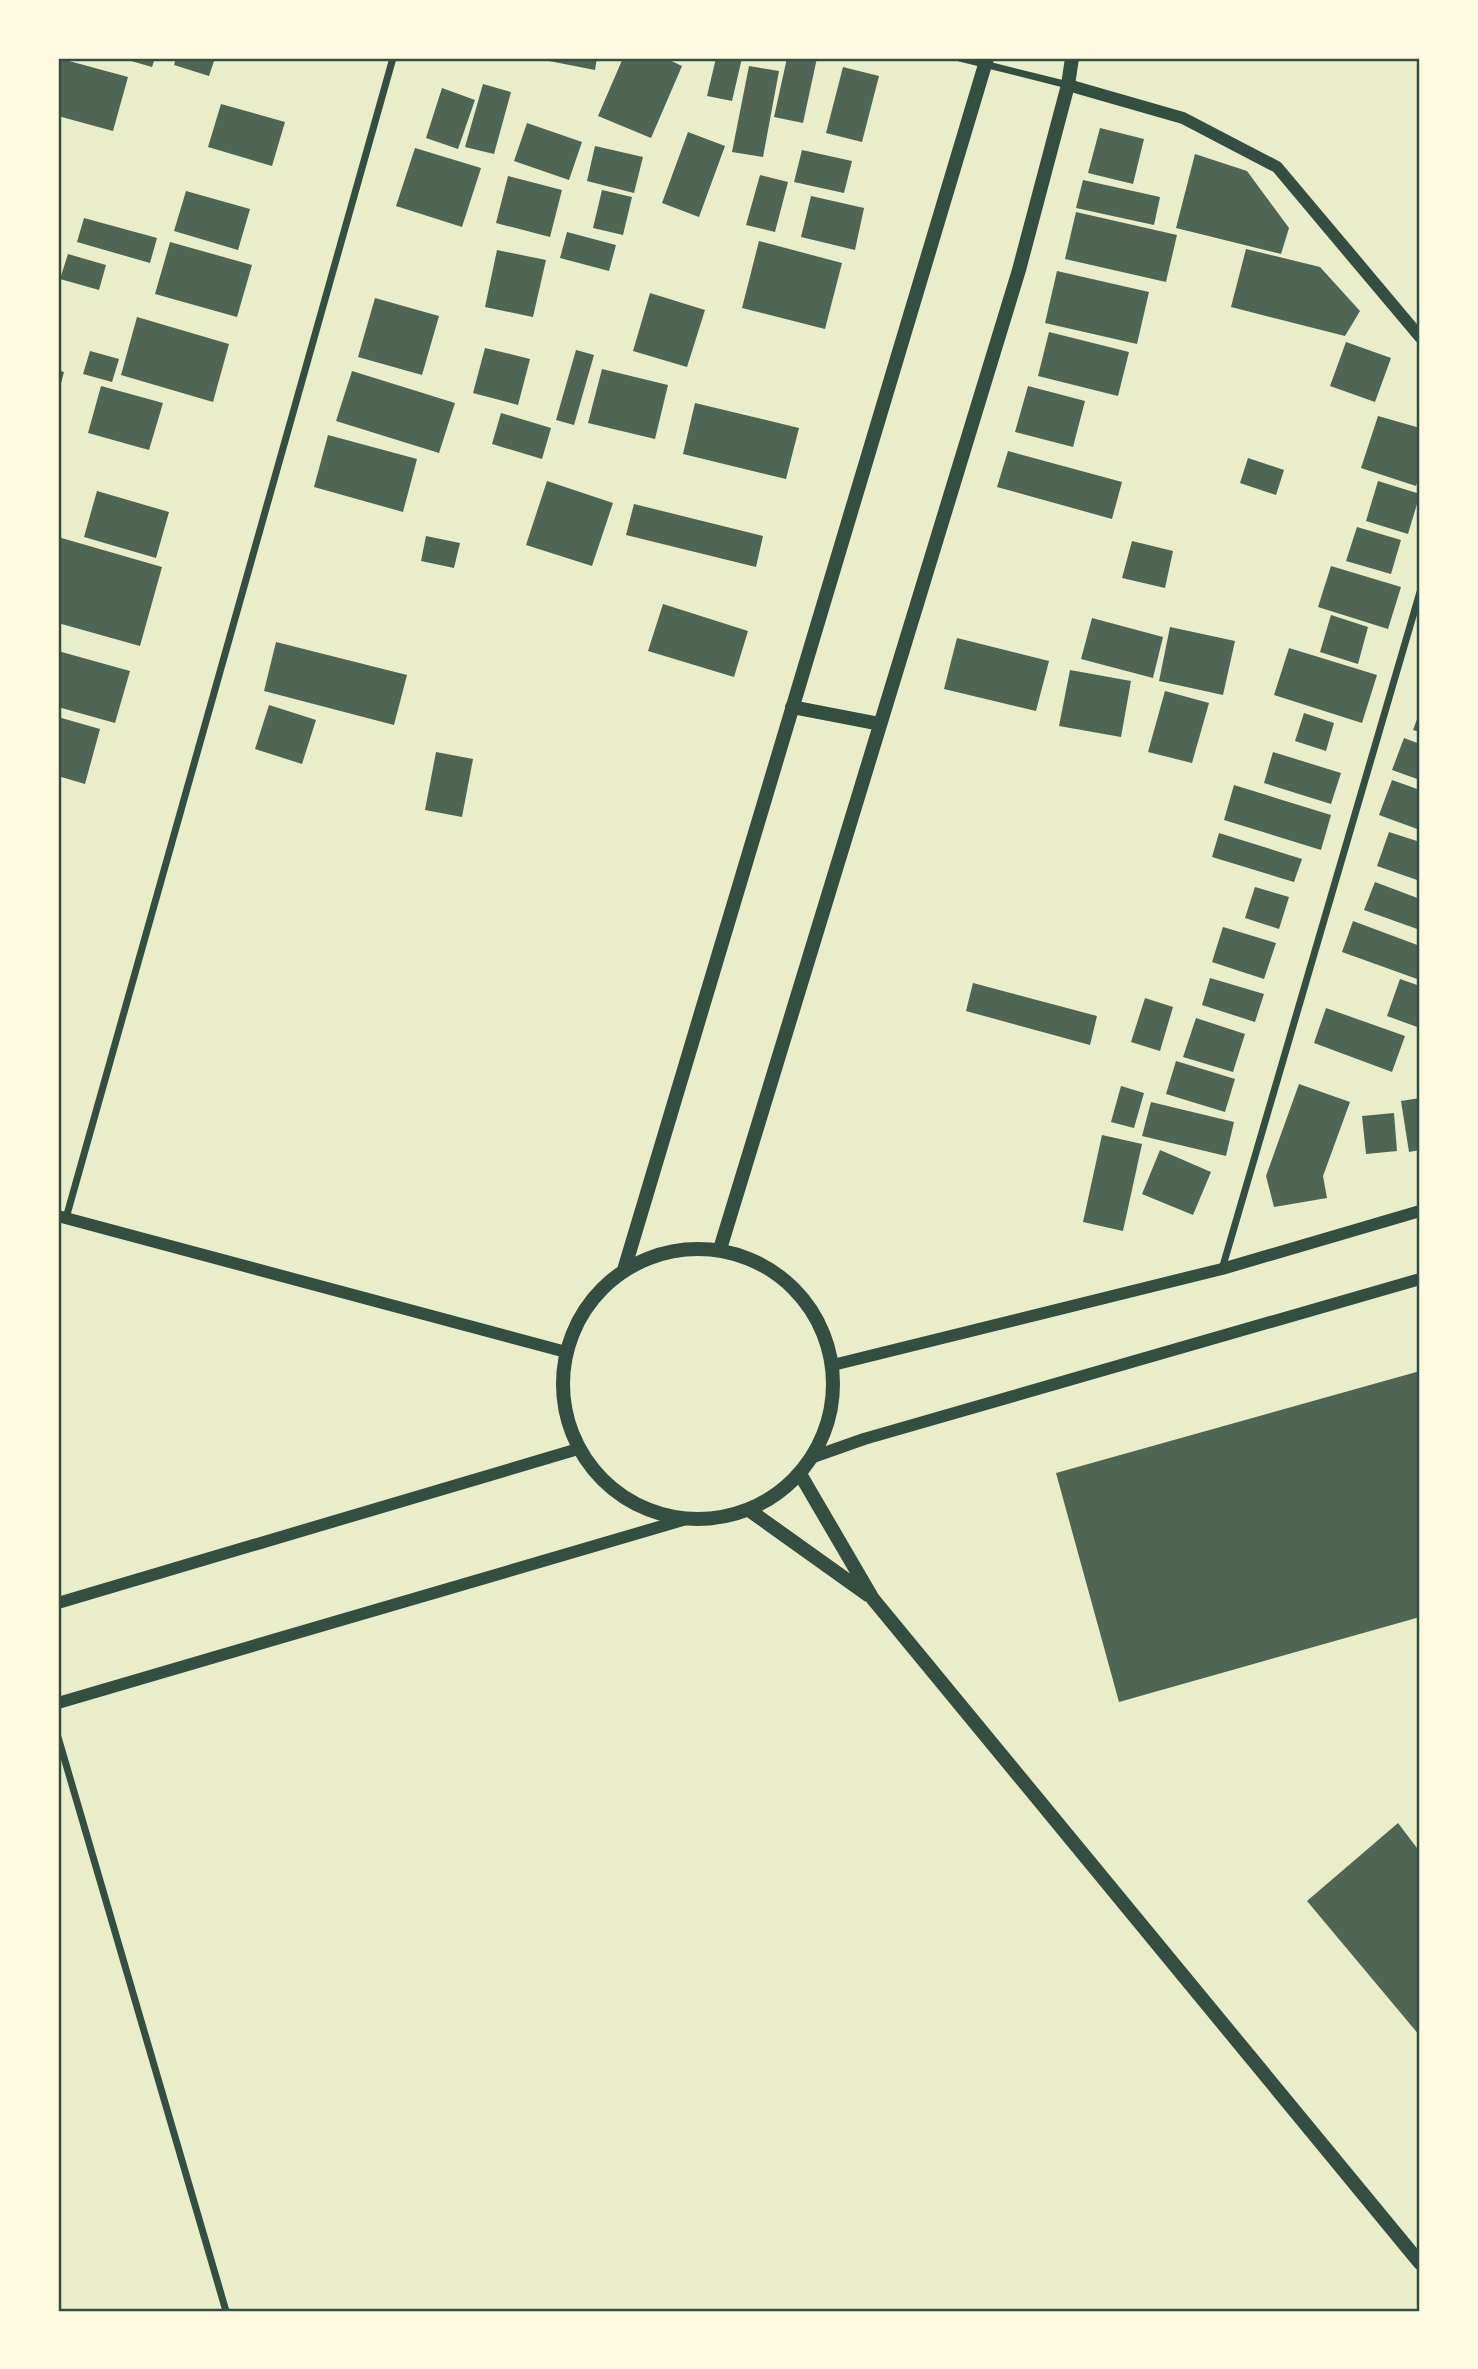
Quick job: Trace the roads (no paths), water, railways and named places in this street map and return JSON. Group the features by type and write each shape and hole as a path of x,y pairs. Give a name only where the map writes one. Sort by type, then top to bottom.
{"main road":[{"path":"720,1249 1019,270 1068,85 1072,58"},
{"path":"625,1270 986,61"},
{"path":"792,707 880,724"},
{"path":"720,1249 761,1262 795,1288 820,1323 832,1365 831,1412 813,1457 800,1474 749,1510 706,1520 683,1520 641,1508 605,1484 578,1449 566,1418 562,1385 565,1352 578,1320 598,1292 625,1270 654,1255 676,1250 720,1249"},
{"path":"800,1474 873,1599 1420,2263"},
{"path":"749,1510 873,1599"}],"street":[{"path":"393,58 62,1217 565,1352"},
{"path":"960,58 986,61 1183,118 1276,167 1420,337"},
{"path":"1222,1269 1420,592"},
{"path":"832,1365 1222,1269 1420,1212"},
{"path":"813,1457 864,1439 1420,1279"},
{"path":"58,1603 578,1449"},
{"path":"58,1703 683,1520"},
{"path":"58,1737 226,2311"}]}
